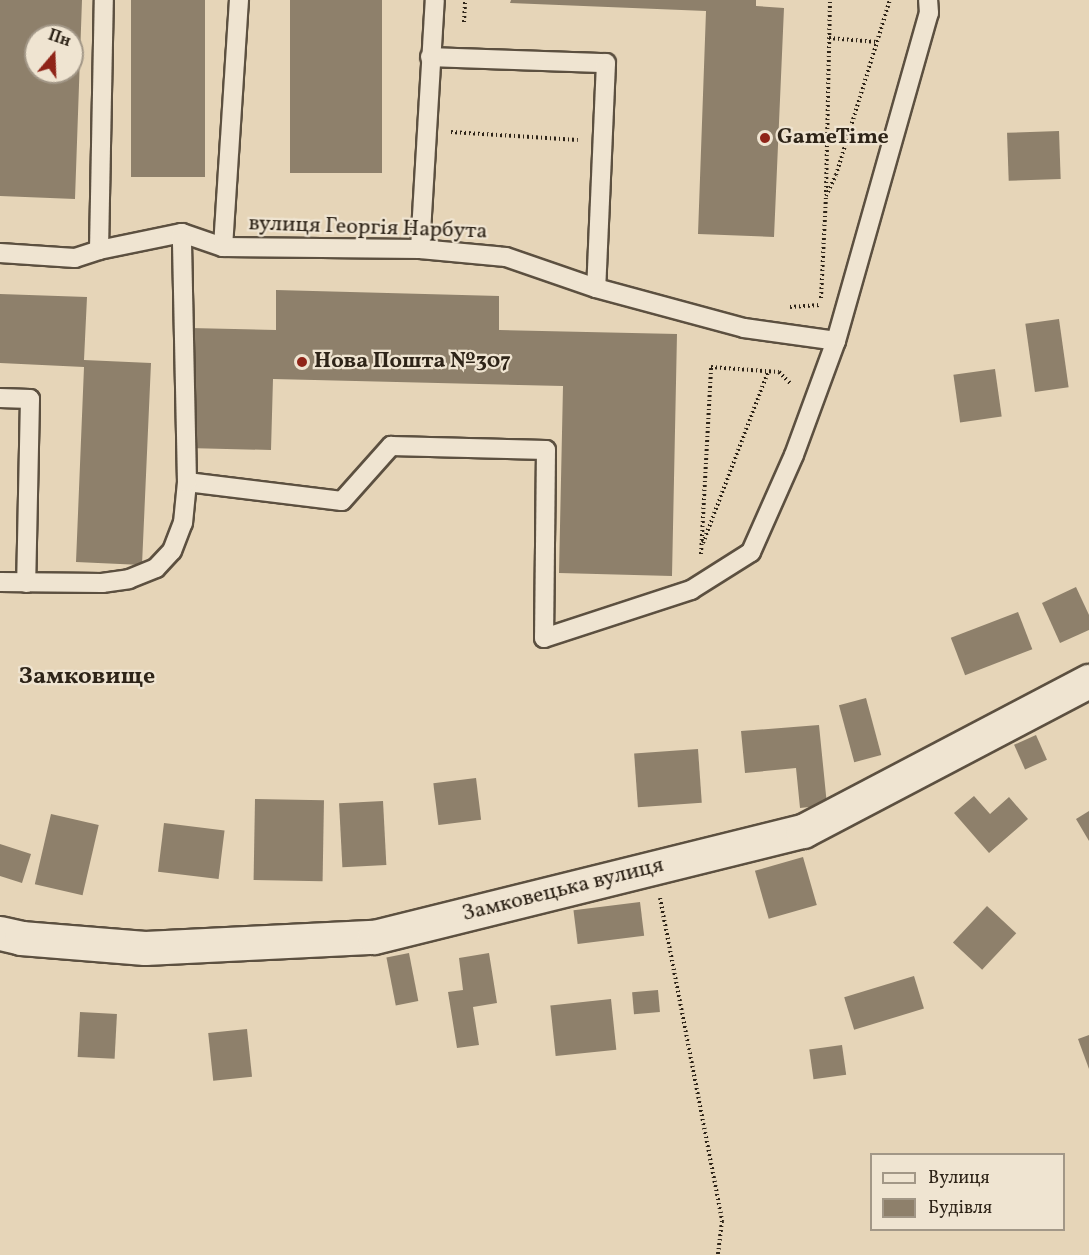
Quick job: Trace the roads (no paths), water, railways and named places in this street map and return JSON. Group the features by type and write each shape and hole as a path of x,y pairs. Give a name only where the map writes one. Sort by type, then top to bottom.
{"street":[{"name":"Замковецька вулиця","path":"0,933 21,938 145,948 374,937 803,831 1089,681"}],"lane":[{"path":"99,250 104,0"},
{"path":"223,247 239,0"},
{"path":"420,249 435,0"},
{"path":"187,482 342,501 391,446 546,450 544,638 691,590 751,552 794,455 836,341 929,13 928,0"},
{"path":"430,57 606,63 596,288"},
{"path":"0,253 75,258 99,250 182,233 187,482 183,523 172,551 156,568 129,579 102,583 0,582"},
{"name":"вулиця Георгія Нарбута","path":"182,233 223,247 420,249 506,257 596,288 744,328 836,341"},
{"path":"0,398 30,399 26,583"}],"place":[{"name":"GameTime","path":"765,138"},
{"name":"Нова Пошта №307","path":"302,362"}],"district":[{"name":"Замковище","path":"87,678"}]}
